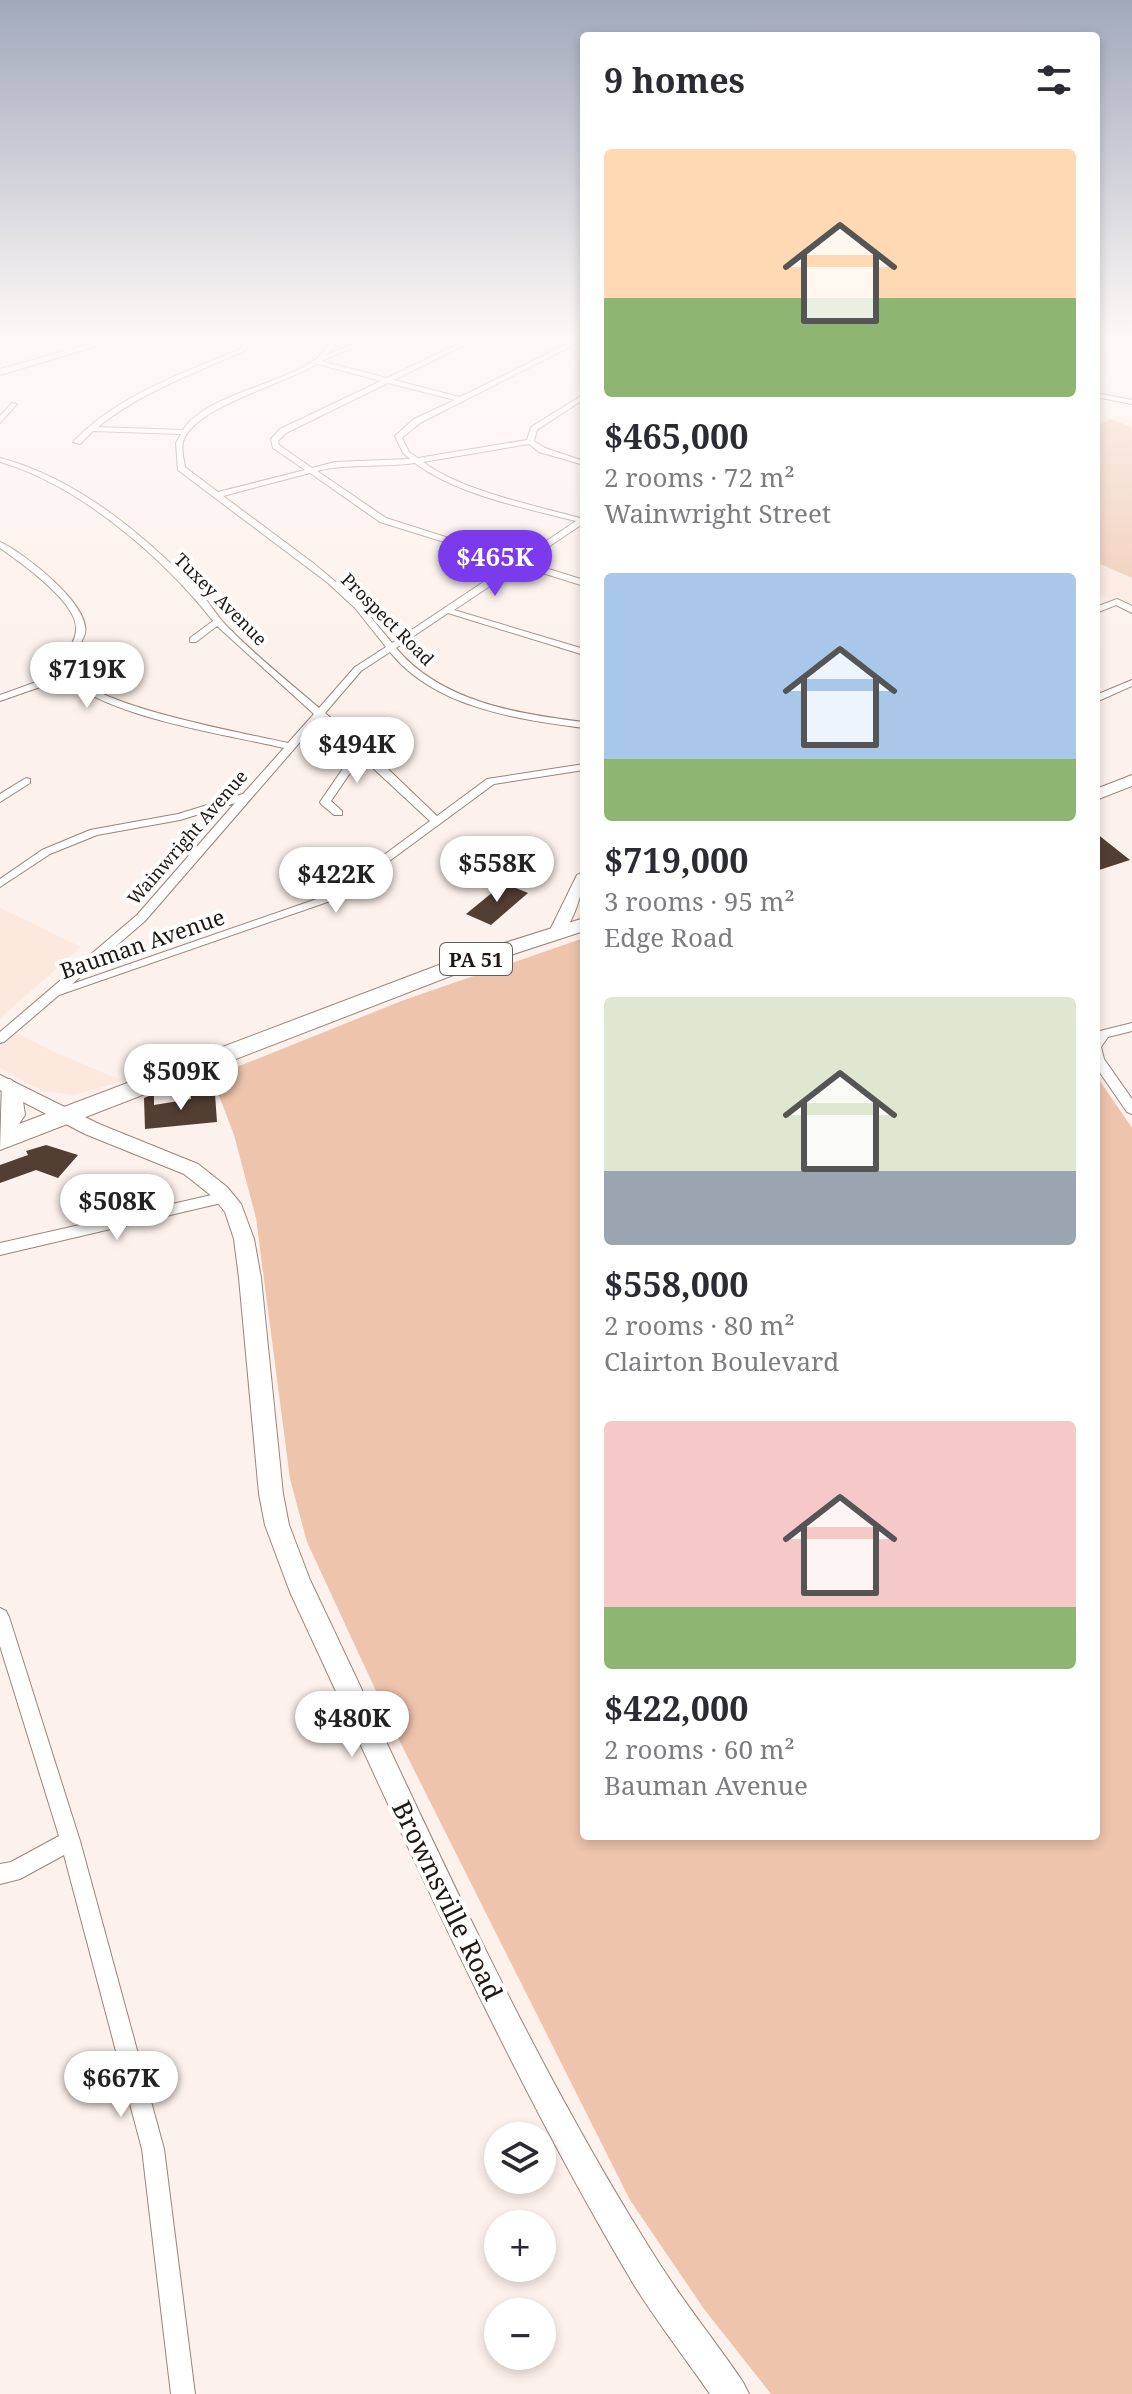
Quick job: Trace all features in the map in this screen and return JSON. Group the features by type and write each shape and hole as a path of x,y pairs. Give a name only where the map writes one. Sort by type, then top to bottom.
{"highway":[{"path":"1100,793 1132,780"},
{"name":"PA 51","path":"0,1141 467,962 580,925"},
{"path":"0,1134 14,1115 5,1085"}],"main road":[{"name":"Brownsville Road","path":"5,1085 64,1116 191,1169 225,1197 234,1209 244,1239 271,1494 277,1525 299,1584 482,1972 558,2122 648,2276 731,2394"}],"street":[{"name":"Prospect Road","path":"175,452 181,468 354,602 409,668 458,694 511,712 580,724"},
{"path":"280,452 369,512 398,526 580,582"},
{"path":"404,452 465,487 580,520"},
{"path":"216,495 335,464 416,461 472,452"},
{"path":"548,452 580,462"},
{"name":"Tuxey Avenue","path":"0,460 30,470 99,509 194,592 217,622 361,749 436,821"},
{"name":"Wainwright Avenue","path":"0,1039 141,918 358,669 580,523"},
{"path":"0,544 27,563 76,610 81,629 69,654 68,674"},
{"path":"1100,608 1117,602 1132,610"},
{"path":"446,610 580,651"},
{"path":"193,640 217,622"},
{"path":"0,698 68,674"},
{"path":"68,674 97,696 290,746"},
{"path":"1100,697 1132,683"},
{"path":"338,813 325,802 361,749"},
{"name":"Bauman Avenue","path":"53,995 321,902 491,781 580,768"},
{"path":"0,799 26,781"},
{"path":"0,884 46,852 81,836 180,817 246,796"},
{"path":"556,932 580,883"},
{"path":"1100,1040 1104,1034 1132,1027"},
{"path":"1100,1063 1132,1109"},
{"path":"0,1249 225,1197"},
{"path":"0,1617 70,1841 153,2149 183,2394"},
{"path":"0,1874 13,1872 70,1841"}],"shaded area":[{"path":"1100,452 1132,452 1132,607 1100,595"},
{"path":"1100,452 1132,452 1132,578 1100,564"},
{"path":"0,908 81,947 0,1018"},
{"path":"580,939 580,1840 1100,1840 1100,1081 1132,1128 1132,2394 771,2394 704,2309 630,2200 395,1732 307,1542 290,1479 256,1218 234,1135 212,1077 404,1000"},
{"path":"17,1033 123,1081 74,1095 43,1091 0,1068 0,1047"}],"building":[{"path":"1100,836 1130,860 1100,870"},
{"path":"504,883 528,893 491,925 466,914"},
{"path":"211,1091 215,1094 217,1122 145,1129 144,1098 154,1094 154,1105 191,1099 191,1095"},
{"path":"46,1145 78,1155 58,1178 36,1170 0,1183 0,1165 28,1155 26,1151"}]}
